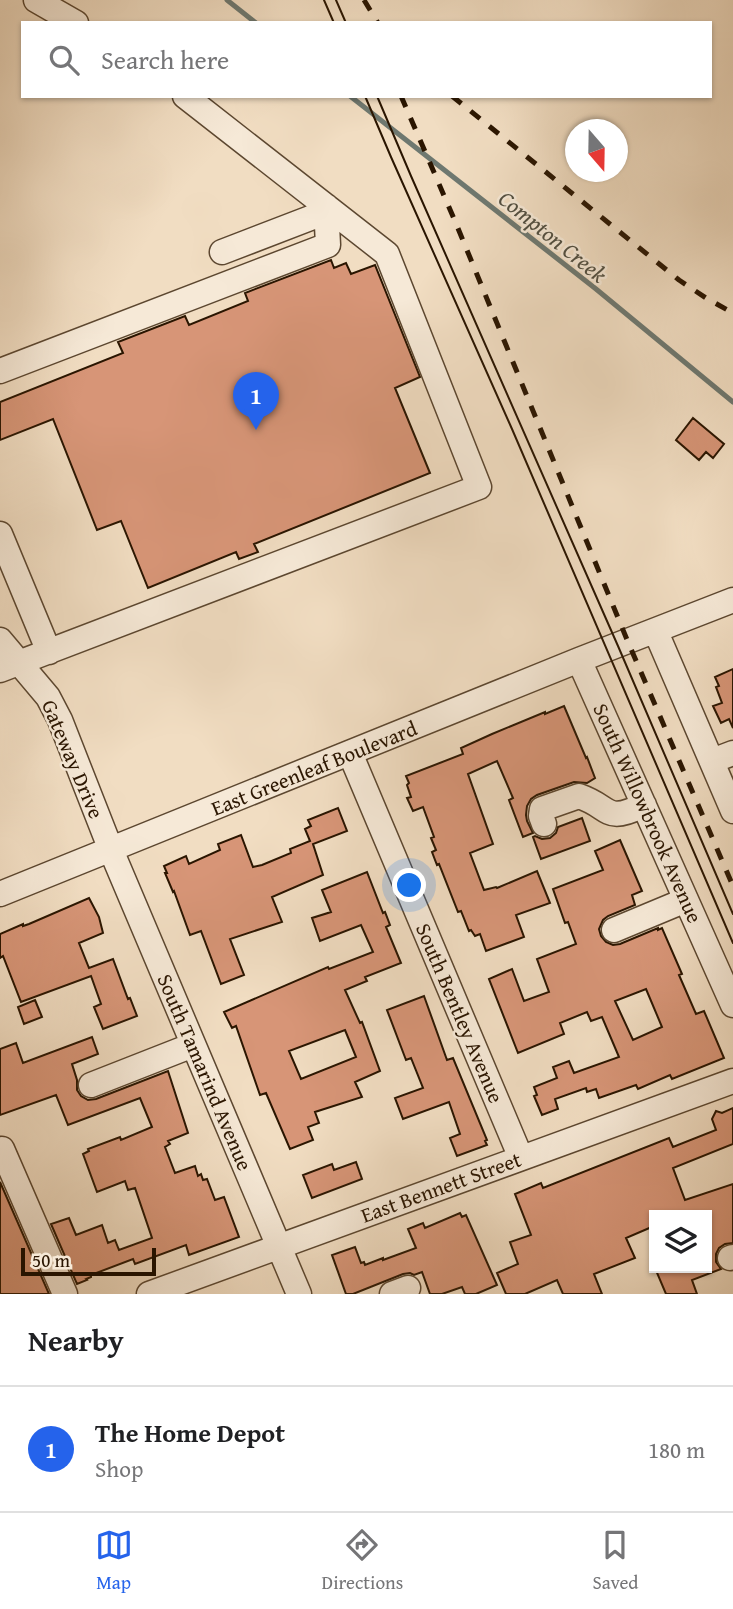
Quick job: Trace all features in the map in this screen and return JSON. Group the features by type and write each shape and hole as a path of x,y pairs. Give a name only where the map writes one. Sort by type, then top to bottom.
{"street":[{"path":"36,0 73,21"},
{"path":"10,667 479,487 387,254 326,209 187,98"},
{"path":"222,252 326,209"},
{"path":"0,371 328,245 326,209"},
{"path":"0,534 48,652"},
{"name":"East Greenleaf Boulevard","path":"0,894 733,600"},
{"path":"656,632 722,757 733,811"},
{"name":"Gateway Drive","path":"0,640 10,667 48,697 60,720 111,850"},
{"name":"South Willowbrook Avenue","path":"579,660 733,1005"},
{"name":"South Bentley Avenue","path":"350,753 521,1158"},
{"path":"544,824 542,809 579,796 590,799 609,814 619,815 644,805"},
{"name":"South Tamarind Avenue","path":"111,850 299,1294"},
{"path":"614,930 686,900"},
{"path":"91,1085 193,1045"},
{"name":"East Bennett Street","path":"149,1294 733,1081"},
{"path":"0,1150 2,1149 65,1294"}],"building":[{"path":"331,260 334,268 346,263 351,274 375,265 420,377 395,388 430,473 254,544 258,552 239,559 236,552 148,588 121,521 97,530 53,419 0,440 0,402 123,353 118,342 185,316 189,325 248,301 245,293"},
{"path":"693,418 724,444 713,458 706,452 699,460 676,440"},
{"path":"733,669 733,728 729,719 721,723 713,706 722,703 715,677"},
{"path":"564,706 595,778 587,783 574,782 531,799 526,815 533,833 523,837 509,800 513,798 497,761 468,774 493,844 470,853 484,890 497,888 537,871 550,903 516,915 524,937 486,951 480,934 475,936 469,931 461,911 458,912 432,852 436,850 431,838 434,837 423,807 413,811 407,798 411,797 406,776 463,754 461,748 492,734"},
{"path":"338,808 347,831 313,844 323,875 272,897 282,922 230,939 244,975 221,984 201,931 190,935 164,866 186,856 189,864 220,850 218,844 241,835 253,867 262,865 291,853 290,849 310,841 305,829 311,826 308,820"},
{"path":"582,818 590,841 541,859 533,837 550,838 558,827"},
{"path":"620,840 642,891 632,895 635,905 603,920 599,929 601,936 613,945 662,928 696,1014 704,1011 724,1058 672,1079 670,1075 638,1089 636,1085 599,1098 596,1089 587,1092 586,1088 555,1099 558,1109 542,1115 534,1096 537,1095 534,1087 557,1078 553,1067 569,1061 574,1073 619,1057 602,1017 591,1021 587,1012 560,1023 564,1034 518,1053 489,979 512,969 524,1001 549,992 537,959 576,944 553,889 603,870 595,851","holes":["646,989 662,1027 633,1040 615,1001"]},
{"path":"367,872 390,925 386,927 401,963 365,977 367,981 345,990 360,1023 362,1022 380,1071 355,1082 362,1097 315,1112 319,1123 308,1127 313,1140 290,1149 266,1093 260,1095 236,1026 232,1028 224,1012 328,967 329,969 373,952 361,925 320,941 312,918 331,912 322,890","holes":["345,1030 356,1057 301,1079 289,1051"]},
{"path":"89,898 99,917 103,933 79,943 89,968 113,959 137,1016 103,1029 94,1007 101,1004 91,976 21,1002 3,956 0,958 0,934"},
{"path":"424,996 447,1060 453,1058 487,1140 487,1145 457,1156 450,1138 460,1134 449,1102 403,1119 395,1098 423,1088 411,1058 406,1060 387,1010"},
{"path":"35,1000 42,1017 24,1024 18,1007"},
{"path":"92,1037 98,1054 72,1064 77,1090 81,1096 88,1100 96,1099 168,1071 188,1133 168,1141 170,1144 165,1147 175,1173 195,1166 198,1176 201,1174 203,1180 207,1179 215,1200 224,1197 239,1237 189,1255 186,1245 135,1264 133,1259 91,1275 77,1284 51,1224 69,1218 76,1235 102,1225 108,1243 115,1240 119,1250 152,1238 135,1188 128,1190 125,1181 97,1192 83,1154 89,1151 88,1149 120,1137 121,1140 152,1127 140,1098 68,1125 56,1095 0,1115 0,1049 16,1043 23,1063"},
{"path":"733,1108 733,1144 673,1168 685,1200 733,1184 733,1243 725,1244 716,1254 716,1262 721,1269 712,1272 712,1210 649,1210 649,1228 626,1238 635,1258 594,1274 602,1294 563,1294 557,1280 525,1294 506,1294 497,1273 518,1264 510,1242 531,1235 515,1194 541,1183 543,1188 669,1138 673,1147 716,1130 712,1119 716,1111 722,1113"},
{"path":"356,1162 362,1179 312,1198 303,1175 332,1164 334,1170"},
{"path":"0,1182 49,1294 0,1294"},
{"path":"460,1213 462,1217 466,1215 497,1285 476,1294 465,1294 462,1287 442,1294 430,1294 422,1272 414,1275 403,1274 353,1294 346,1294 332,1255 355,1247 361,1263 364,1262 365,1265 383,1260 416,1248 408,1229 423,1223 425,1228"},
{"path":"657,1273 710,1273 692,1280 697,1294 666,1294"}],"waterway":[{"name":"Compton Creek","path":"227,0 253,21"},
{"name":"Compton Creek","path":"353,98 596,289 733,402"}],"tram line":[{"path":"324,0 333,21"},
{"path":"336,0 345,21"},
{"path":"366,98 512,429 733,943"},
{"path":"378,98 733,914"}],"railway":[{"path":"364,0 377,21"},
{"path":"402,98 628,642 733,886"},
{"path":"454,98 679,280 733,313"}],"place":[{"name":"The Home Depot","path":"256,430"}]}
